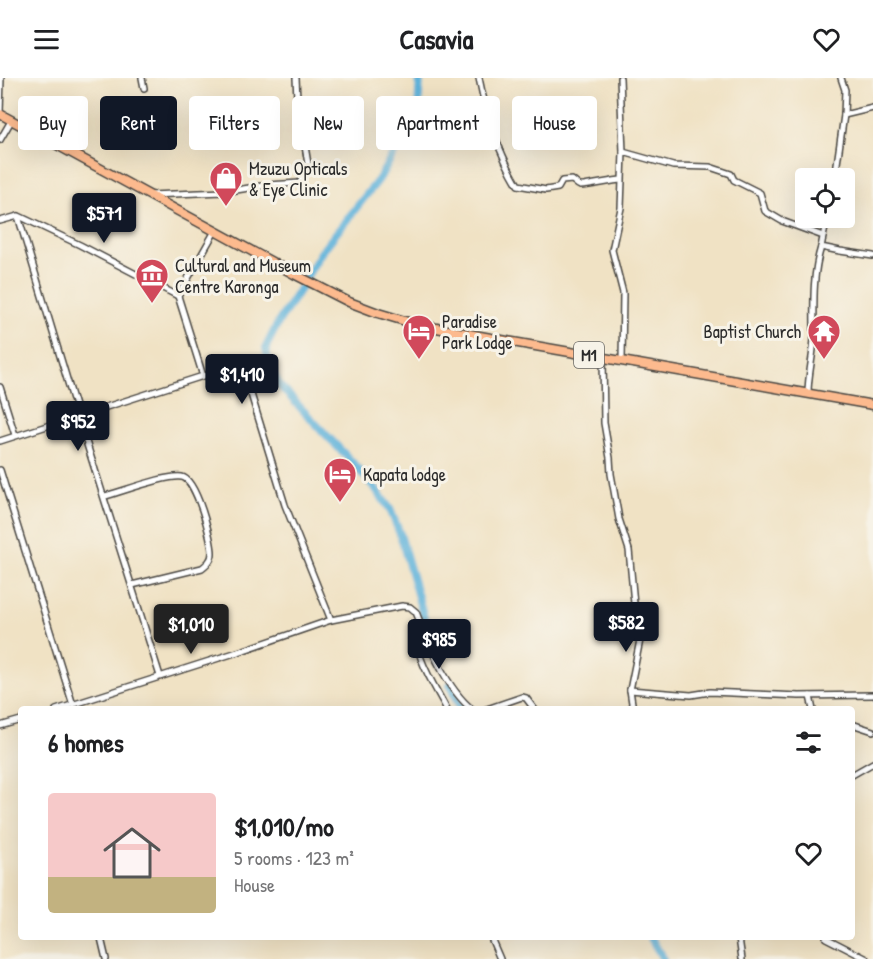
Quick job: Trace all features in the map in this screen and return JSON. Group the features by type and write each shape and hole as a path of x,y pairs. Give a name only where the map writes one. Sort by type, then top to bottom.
{"highway":[{"name":"M1","path":"0,114 294,274 368,309 415,324 873,405"}],"street":[{"path":"0,114 1,78"},
{"path":"142,78 144,88"},
{"path":"148,195 224,192 300,183 308,164 296,78"},
{"path":"479,78 501,152 518,184 546,190 558,188 562,181 572,180 581,186 587,186 621,180"},
{"path":"620,78 623,152 621,208 612,250 624,293 622,361"},
{"path":"836,168 844,115 845,90 841,78"},
{"path":"844,115 873,108"},
{"path":"0,140 11,121"},
{"path":"623,152 672,166 710,167 731,174 734,180 760,193 765,211 782,221 823,236"},
{"path":"0,221 18,216 178,296 203,376"},
{"path":"18,216 160,676"},
{"path":"808,393 816,267 825,228"},
{"path":"178,296 215,231"},
{"path":"821,247 873,256"},
{"path":"603,358 604,423 619,519 629,550 636,625 640,640 630,690 632,706"},
{"path":"0,441 203,376 232,375 245,384 251,394 285,505 331,620"},
{"path":"0,387 15,435"},
{"path":"0,470 73,705"},
{"path":"105,496 179,476 191,482 206,523 212,554 210,561 202,568 132,585"},
{"path":"70,706 331,620 407,606 416,612 420,626 438,661 454,688 470,706"},
{"path":"420,626 417,632 421,656 430,680 445,706"},
{"path":"630,690 691,695 731,692 810,696 873,695"},
{"path":"810,696 812,706"},
{"path":"496,706 522,697 526,698 532,706"},
{"path":"0,726 18,721"},
{"path":"855,725 873,731"},
{"path":"855,773 873,763"},
{"path":"101,940 106,959"},
{"path":"492,940 500,959"},
{"path":"739,940 742,959"},
{"path":"830,940 867,959"}],"waterway":[{"path":"307,276 322,251 379,179 418,111 420,78"},
{"path":"303,284 278,323 266,347 269,366 280,386 350,460 390,509 400,534 432,646"},
{"path":"450,685 459,706"},
{"path":"652,940 663,959"}],"place":[{"name":"Mzuzu Opticals & Eye Clinic","path":"226,207"},
{"name":"Cultural and Museum Centre Karonga","path":"152,304"},
{"name":"Paradise Park Lodge","path":"419,360"},
{"name":"Baptist Church","path":"824,360"},
{"name":"Kapata lodge","path":"340,503"}]}
